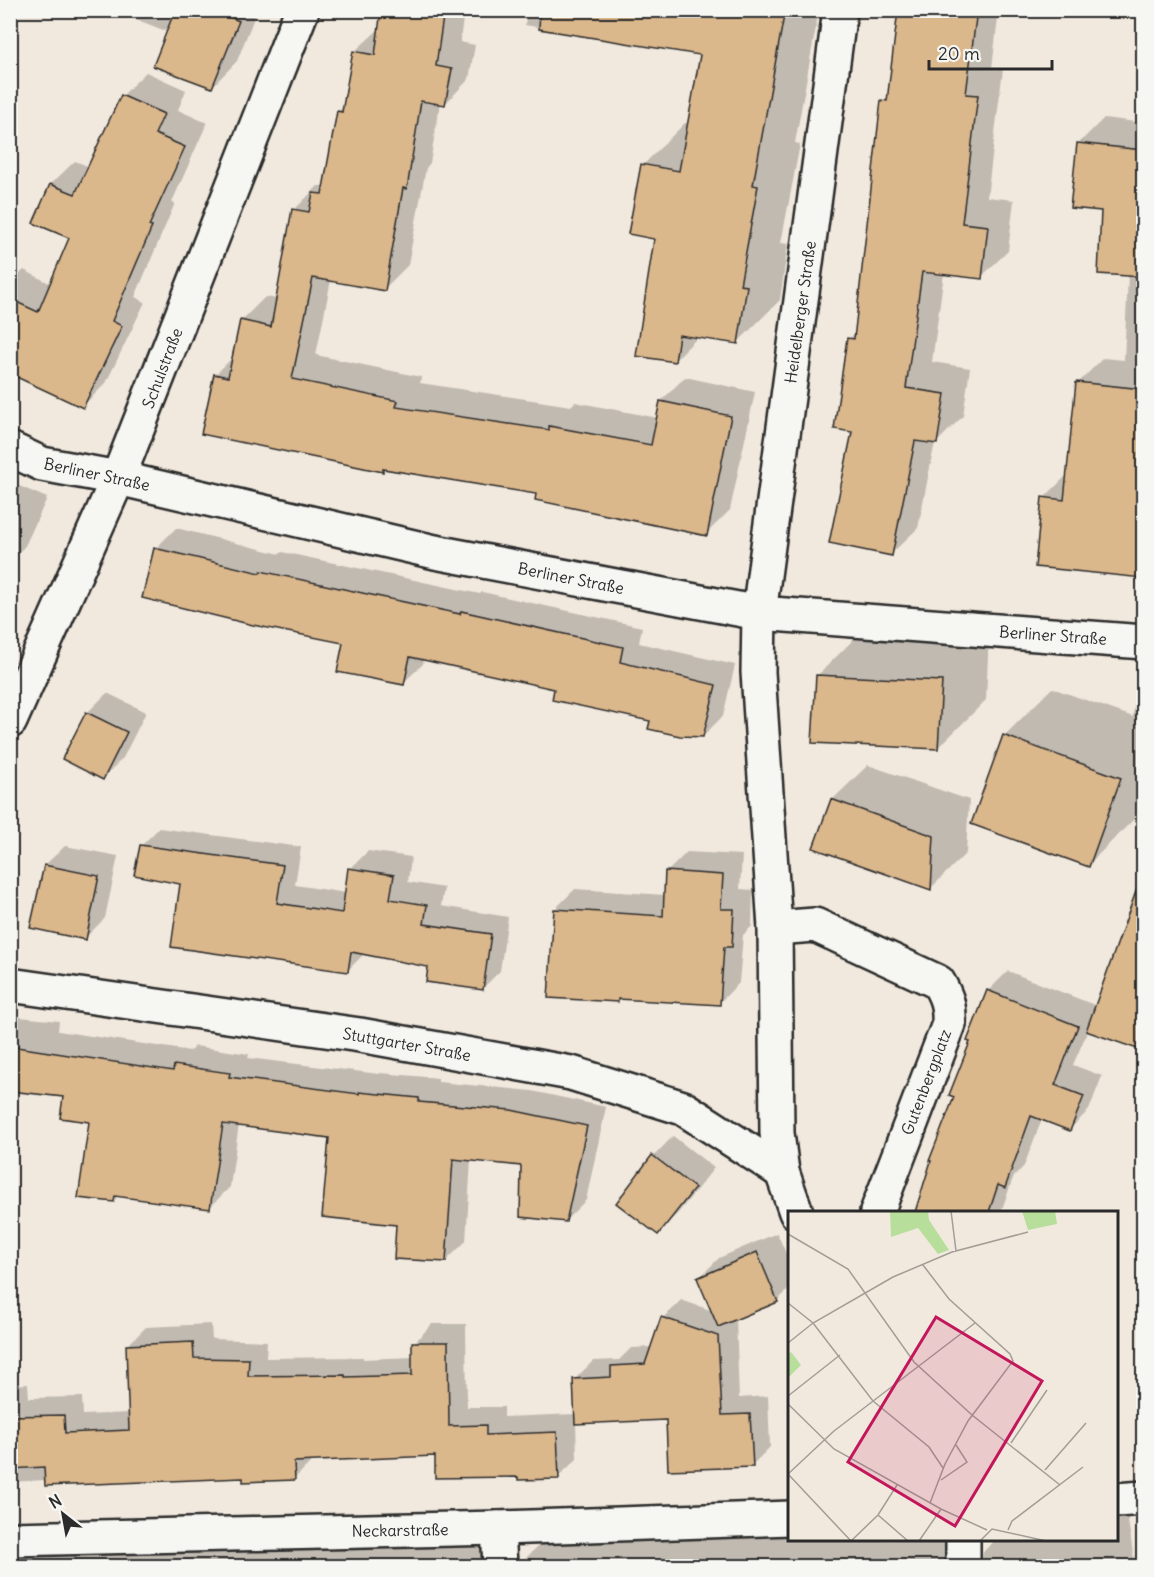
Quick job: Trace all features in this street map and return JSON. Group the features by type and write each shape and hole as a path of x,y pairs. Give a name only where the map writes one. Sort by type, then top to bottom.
{"street":[{"name":"Schulstraße","path":"10,721 118,478 302,10"},
{"name":"Heidelberger Straße","path":"759,613 840,10"},
{"name":"Berliner Straße","path":"10,450 42,464 118,478 435,552 759,613 1143,642"},
{"path":"759,613 758,672 775,928 777,1132 782,1172 796,1211"},
{"name":"Gutenbergplatz","path":"775,928 815,925 938,982 946,995 950,1009 949,1024 877,1211"},
{"name":"Stuttgarter Straße","path":"10,985 360,1035 571,1073 683,1108 782,1172"},
{"path":"1118,1500 1143,1498"},
{"name":"Neckarstraße","path":"10,1539 498,1528 788,1518"},
{"path":"498,1528 500,1566"},
{"path":"963,1541 963,1566"}],"building":[{"path":"175,10 213,10 239,21 212,88 153,66"},
{"path":"381,10 444,10 436,66 452,69 445,105 421,101 407,189 403,188 385,291 313,278 292,379 398,401 396,407 549,430 549,426 651,445 660,401 731,416 707,536 535,500 536,494 383,469 383,472 201,434 214,374 228,377 240,320 271,327 292,209 309,212 313,193 322,194 337,111 342,112 353,51 375,55"},
{"path":"540,10 785,10 753,185 758,186 740,285 747,286 738,344 679,335 675,362 636,356 654,239 628,234 641,164 679,171 700,55 539,29"},
{"path":"898,10 977,10 966,94 978,95 962,223 988,226 982,279 922,272 906,388 945,394 937,444 915,441 892,556 829,543 852,432 834,429 847,338 854,339 881,100 887,101"},
{"path":"121,95 164,114 155,134 185,147 149,226 152,227 112,321 122,326 83,408 10,374 10,299 38,312 69,238 33,223 50,184 75,194"},
{"path":"1077,143 1143,150 1143,277 1098,274 1101,211 1070,208"},
{"path":"1076,382 1143,389 1143,578 1035,567 1042,497 1064,500"},
{"path":"154,548 260,573 261,571 460,614 461,611 623,647 620,662 716,685 703,737 680,736 648,729 650,721 552,700 554,689 410,657 404,685 337,672 343,643 253,625 142,598"},
{"path":"816,675 942,681 938,749 812,743"},
{"path":"86,712 127,732 103,780 62,759"},
{"path":"1003,735 1121,778 1089,867 971,824"},
{"path":"831,799 934,836 931,890 813,848"},
{"path":"140,845 283,865 277,903 342,913 348,868 394,875 390,899 427,905 424,924 491,934 483,990 426,982 428,967 351,952 348,972 171,947 180,884 134,875"},
{"path":"44,865 99,876 86,940 30,928"},
{"path":"665,871 723,875 721,909 734,909 732,947 724,947 720,1005 618,999 618,1002 548,998 554,909 663,916"},
{"path":"1139,883 1143,883 1143,1051 1086,1031"},
{"path":"987,990 1078,1026 1055,1085 1084,1096 1070,1131 1031,1116 1005,1188 998,1185 989,1211 915,1211 931,1161 929,1161 954,1097 949,1095 970,1042 967,1041"},
{"path":"10,1046 173,1071 174,1065 230,1073 229,1077 359,1094 359,1092 419,1098 419,1102 511,1110 587,1126 566,1222 520,1217 521,1166 453,1159 446,1262 394,1259 396,1225 322,1217 329,1138 223,1124 210,1209 115,1196 114,1202 78,1198 89,1122 60,1118 63,1097 10,1091"},
{"path":"652,1155 695,1188 658,1235 616,1203"},
{"path":"757,1252 778,1302 718,1327 697,1278"},
{"path":"661,1317 718,1336 722,1415 750,1414 753,1467 668,1470 666,1420 575,1424 573,1379 611,1377 611,1366 645,1364"},
{"path":"193,1342 194,1358 249,1359 248,1376 345,1375 345,1377 412,1375 412,1342 448,1342 449,1426 486,1425 486,1435 557,1432 559,1479 435,1478 435,1456 294,1462 295,1480 243,1482 243,1478 45,1486 44,1467 10,1469 10,1416 64,1415 65,1433 129,1430 126,1345"}]}
